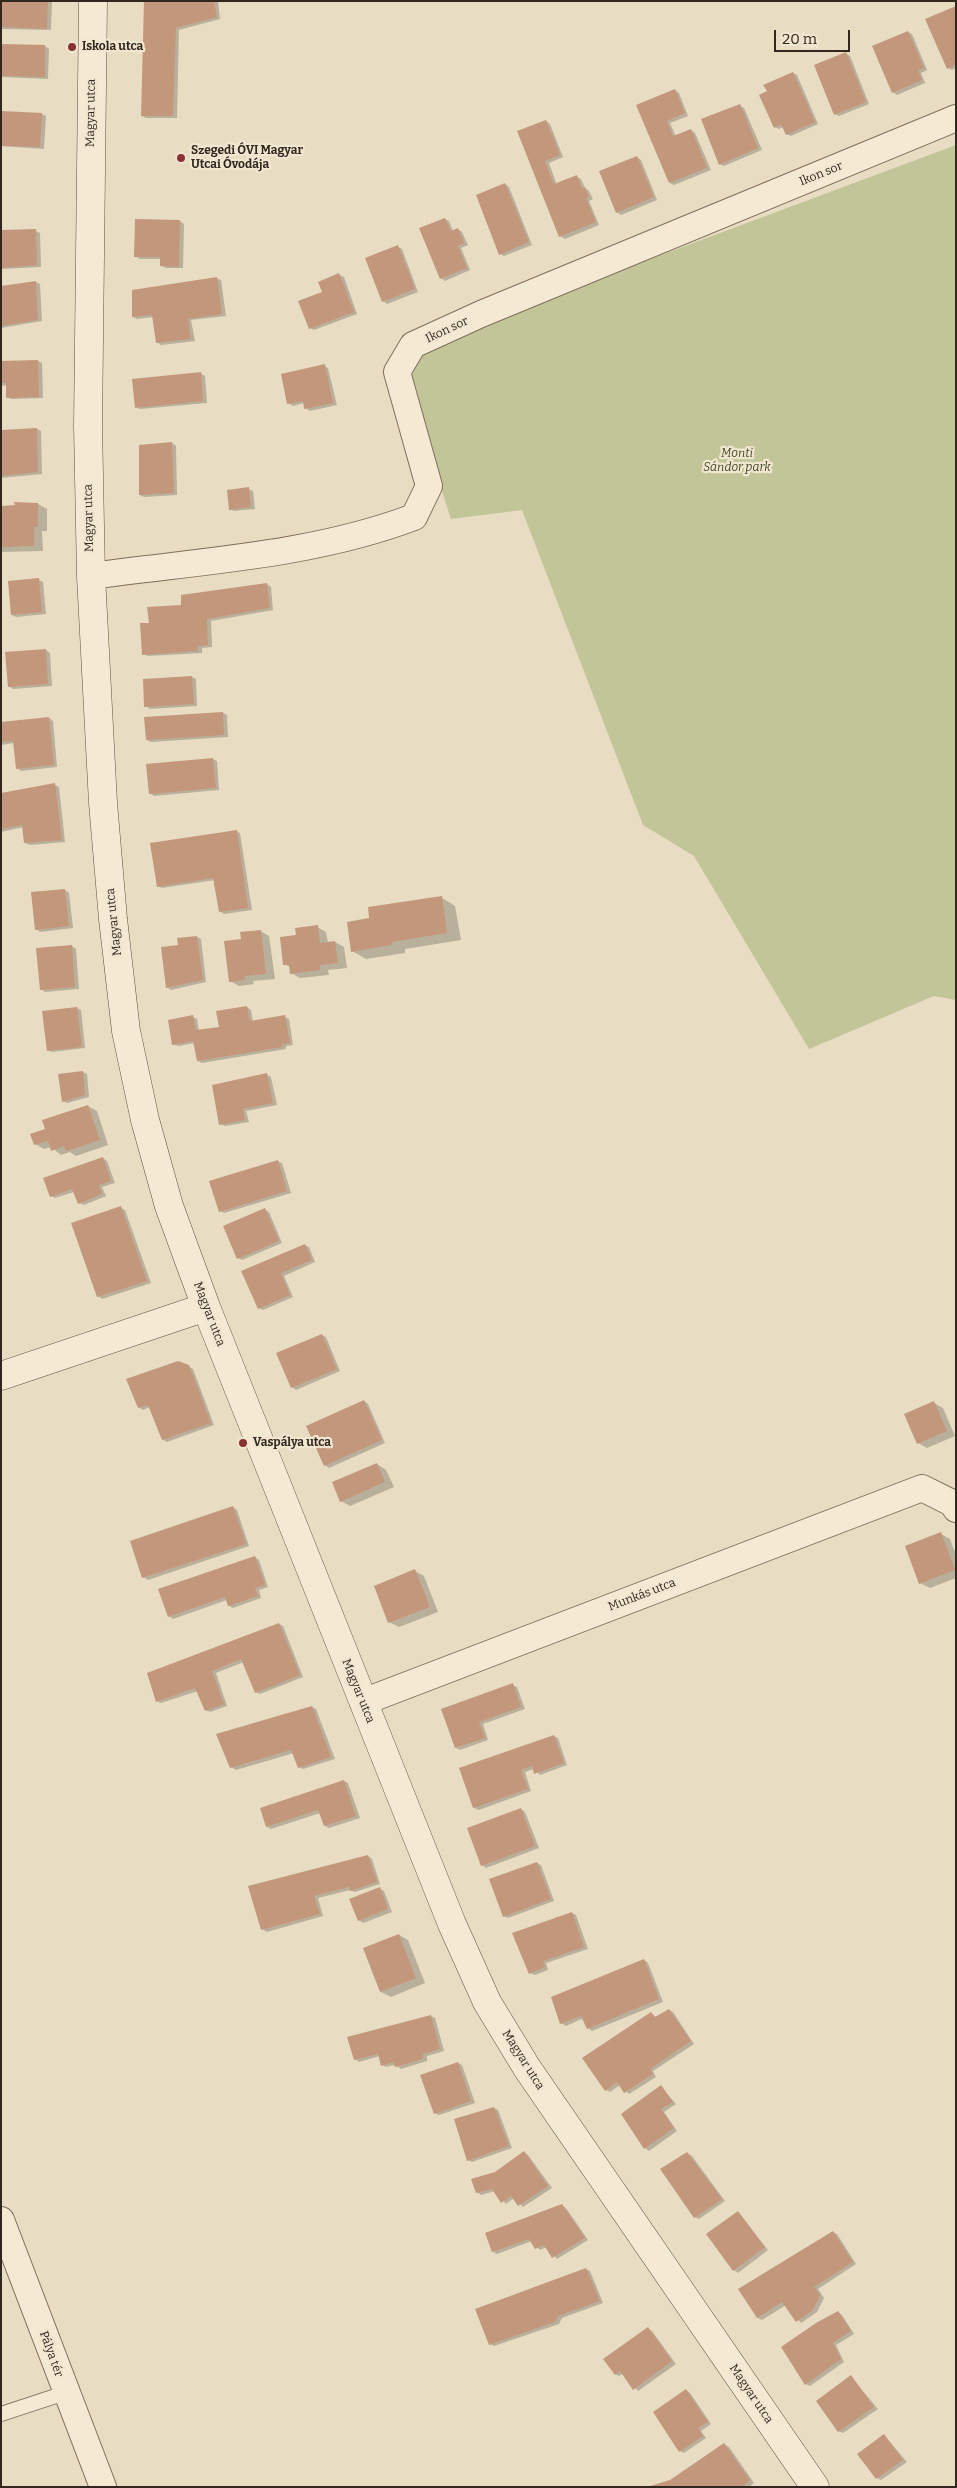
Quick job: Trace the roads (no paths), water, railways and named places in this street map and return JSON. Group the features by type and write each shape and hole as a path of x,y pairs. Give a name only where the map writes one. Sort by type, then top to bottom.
{"street":[{"name":"Magyar utca","path":"93,1 88,426 90,576 103,803 113,919 126,1031 145,1120 169,1206 206,1307 363,1702 452,1924 487,2002 527,2068 815,2487"},
{"name":"Ikon sor","path":"90,576 306,547 380,530 414,517 429,486 397,372 413,345 481,314 956,118"},
{"path":"1,1376 206,1307"},
{"name":"Munkás utca","path":"363,1702 922,1488 952,1503 956,1509"},
{"name":"Pálya tér","path":"1,2220 102,2487"}],"lane":[{"path":"1,2414 65,2393"}],"place":[{"name":"Iskola utca","path":"72,47"},
{"name":"Szegedi ÓVI Magyar Utcai Óvodája","path":"181,158"},
{"name":"Vaspálya utca","path":"243,1443"}],"park label":[{"name":"Monti Sándor park","path":"737,461"}]}
